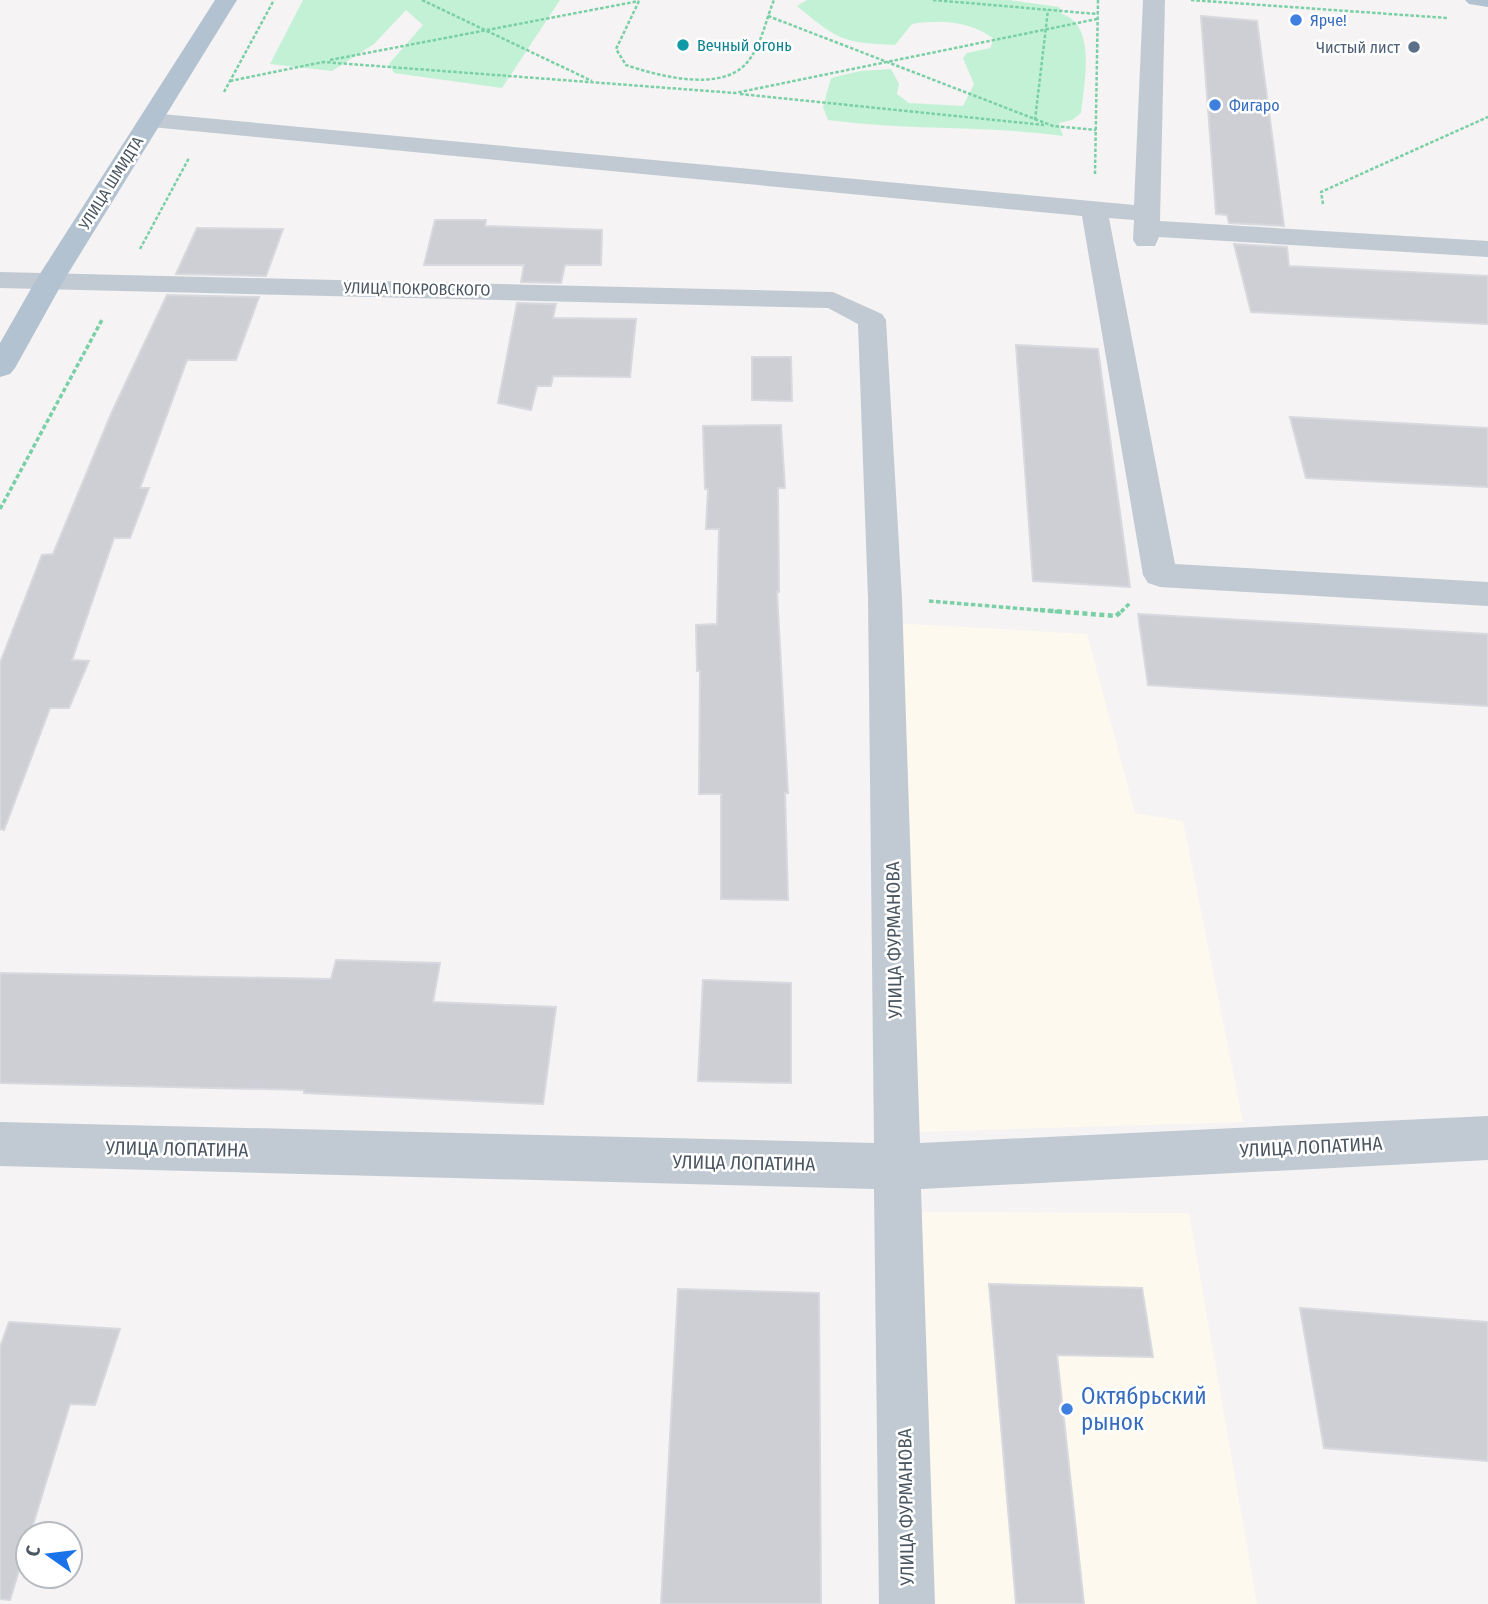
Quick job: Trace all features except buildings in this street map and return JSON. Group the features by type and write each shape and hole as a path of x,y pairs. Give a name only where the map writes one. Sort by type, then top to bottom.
{"main road":[{"name":"УЛИЦА ШМИДТА","path":"0,368 50,280 226,0"},
{"path":"1476,0 1488,1"}],"street":[{"path":"1147,230 1154,0"},
{"path":"150,120 1094,209 1147,230 1488,249"},
{"path":"1094,209 1160,575 1488,594"},
{"name":"УЛИЦА ПОКРОВСКОГО","path":"0,281 50,280 833,300"},
{"name":"УЛИЦА ФУРМАНОВА","path":"833,300 872,320 885,598 900,1167 907,1604"},
{"name":"УЛИЦА ЛОПАТИНА","path":"0,1144 900,1167 1488,1138"}],"path":[{"path":"422,0 596,83"},
{"path":"639,1 616,49 626,65 688,79 726,75 748,63 774,0"},
{"path":"933,0 1097,14"},
{"path":"1094,209 1098,0"},
{"path":"1190,0 1447,18"},
{"path":"230,81 483,29 639,1"},
{"path":"1035,120 1048,10"},
{"path":"768,16 1053,126"},
{"path":"735,93 1097,19"},
{"path":"323,62 735,93 1096,130"},
{"path":"667,88 671,77"},
{"path":"1331,240 1321,192 1488,117"},
{"path":"885,598 1116,616 1160,575"}],"shaded area":[{"path":"874,622 1087,634 1135,813 1183,821 1243,1122 886,1133"},
{"name":"Октябрьский рынок","path":"904,1212 1189,1213 1257,1604 918,1604"}],"green space":[{"path":"303,0 560,0 502,88 394,73 389,64 423,25 406,10 374,44 332,71 270,64"},
{"path":"807,0 1009,0 1059,7 1062,14 1073,20 1080,30 1084,43 1086,72 1081,113 1072,120 1059,123 1063,136 828,120 823,107 831,78 860,71 891,69 899,84 897,94 909,103 963,106 974,84 963,58 967,53 990,48 994,39 965,25 933,22 912,24 895,45 863,43 832,32 797,6"}],"place":[{"name":"Ярче!","path":"1296,20"},
{"name":"Вечный огонь","path":"683,45"},
{"name":"Чистый лист","path":"1414,47"},
{"name":"Фигаро","path":"1215,105"},
{"name":"Октябрьский рынок","path":"1067,1409"}]}
